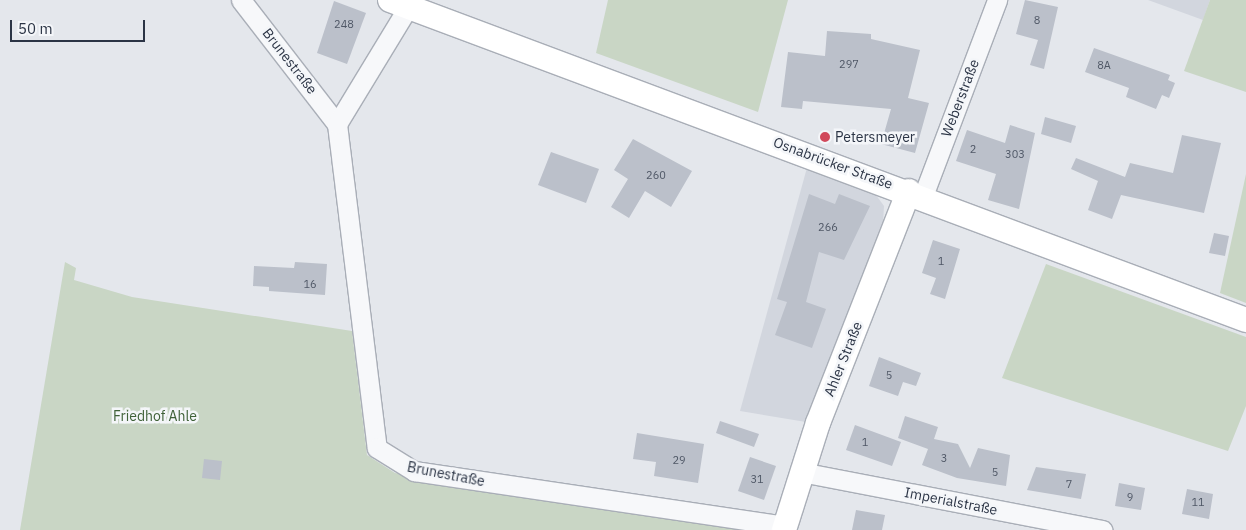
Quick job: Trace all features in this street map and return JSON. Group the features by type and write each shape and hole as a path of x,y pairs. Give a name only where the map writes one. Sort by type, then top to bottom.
{"main road":[{"name":"Osnabrücker Straße","path":"409,4 916,193 1246,320"},
{"name":"Ahler Straße","path":"784,528 801,472 916,193"}],"street":[{"name":"Brunestraße","path":"241,0 337,124 377,448 414,471 784,528"},
{"name":"Weberstraße","path":"916,193 997,0"},
{"path":"337,124 409,4"},
{"name":"Imperialstraße","path":"801,472 1102,530"}],"shaded area":[{"path":"1148,0 1210,0 1203,20"},
{"path":"808,164 873,191 884,206 883,223 806,422 740,411"}],"green space":[{"path":"608,0 788,0 758,112 596,53"},
{"path":"1210,0 1246,0 1246,92 1184,71"},
{"path":"1246,174 1246,303 1220,293"},
{"name":"Friedhof Ahle","path":"65,262 76,268 74,280 132,297 352,331 367,455 395,473 763,530 20,530"},
{"path":"1046,264 1246,337 1246,406 1228,451 1002,378"}],"building":[{"path":"1025,0 1058,7 1044,69 1030,65 1038,40 1016,34"},
{"path":"334,1 366,13 347,64 317,53"},
{"path":"827,31 871,34 871,39 920,50 908,98 929,103 915,153 881,144 891,109 803,101 802,109 781,107 788,52 825,56"},
{"path":"1094,48 1170,75 1168,80 1175,83 1169,98 1162,95 1156,109 1126,97 1129,88 1085,72"},
{"path":"1045,117 1076,126 1071,143 1041,134"},
{"path":"1010,125 1035,133 1019,209 988,200 996,174 956,161 967,130 1005,143"},
{"path":"1182,135 1221,143 1204,213 1121,195 1112,219 1088,210 1098,181 1071,169 1076,158 1125,177 1130,163 1173,173"},
{"path":"633,139 692,171 671,207 645,191 629,218 611,207 628,179 614,170"},
{"path":"551,152 599,169 586,203 538,185"},
{"path":"809,194 835,204 839,194 870,206 844,260 819,252 806,302 826,309 812,348 775,335 787,302 777,299"},
{"path":"1214,233 1229,236 1225,256 1209,253"},
{"path":"933,240 960,249 945,299 930,294 936,278 922,273"},
{"path":"295,262 327,264 325,295 269,291 269,287 253,286 254,266 294,268"},
{"path":"879,357 921,373 916,386 903,382 898,396 869,386"},
{"path":"905,416 938,427 934,439 958,444 970,468 978,448 1010,455 1006,486 957,478 922,465 928,449 898,438"},
{"path":"720,421 759,434 754,447 716,433"},
{"path":"855,425 901,442 892,466 846,450"},
{"path":"637,433 704,444 698,483 654,476 656,462 633,459"},
{"path":"750,457 776,466 764,500 738,491"},
{"path":"204,459 222,461 220,480 202,478"},
{"path":"1036,467 1086,474 1081,499 1027,490"},
{"path":"1119,483 1145,488 1141,510 1115,506"},
{"path":"1187,489 1213,494 1209,519 1182,514"},
{"path":"856,510 885,515 882,530 852,530"}],"place":[{"name":"Petersmeyer","path":"825,137"}]}
